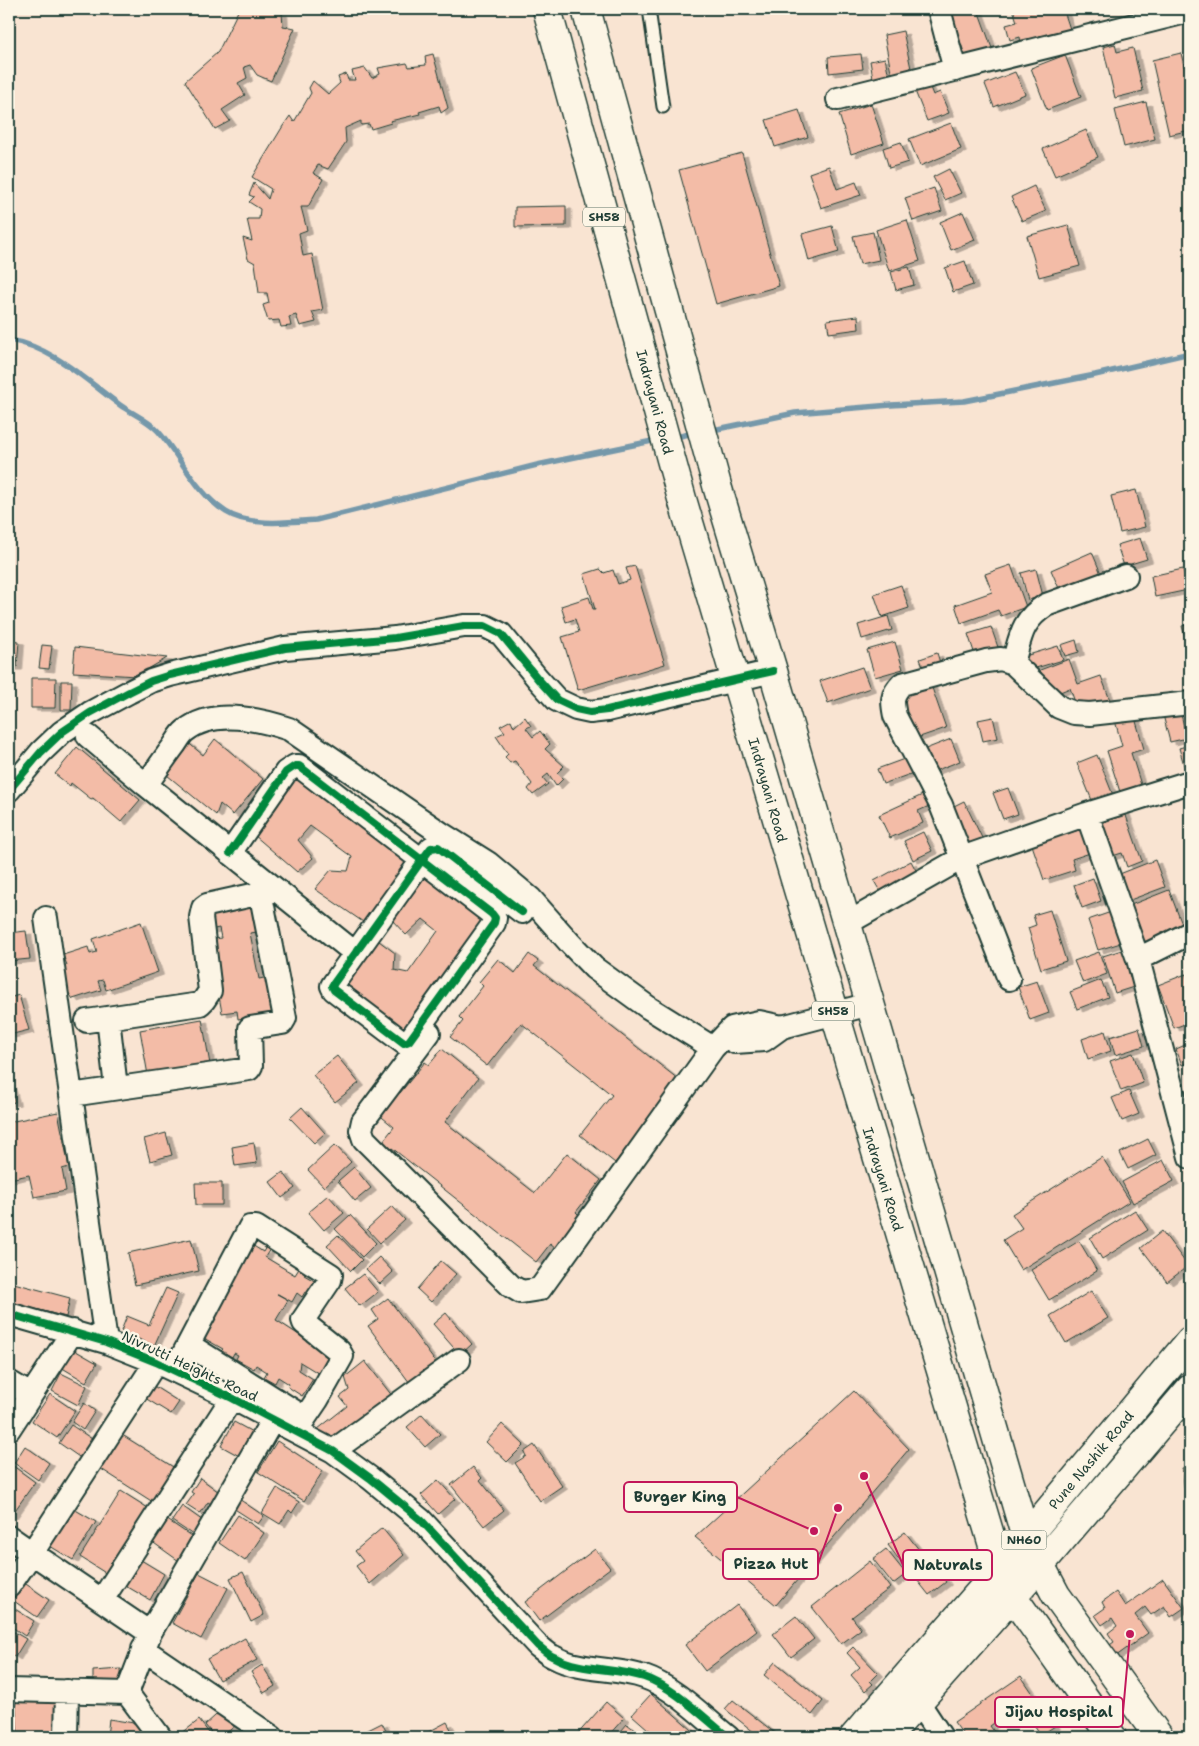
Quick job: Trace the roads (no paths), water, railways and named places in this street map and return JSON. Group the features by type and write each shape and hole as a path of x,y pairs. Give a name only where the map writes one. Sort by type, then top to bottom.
{"main road":[{"name":"Indrayani Road","path":"547,9 665,439 1000,1569 1012,1597 1112,1737"},
{"name":"SH58","path":"586,9 706,444 774,671 1026,1538"},
{"name":"Pune Nashik Road","path":"854,1737 1000,1569 1190,1341"},
{"name":"NH60","path":"887,1737 1040,1565 1190,1389"},
{"path":"1026,1538 1056,1595 1159,1737"}],"street":[{"path":"939,9 955,70"},
{"path":"838,99 1190,11"},
{"path":"1013,663 1021,633 1028,620 1046,604 1126,576"},
{"path":"9,790 41,752 62,732 98,708 151,681 285,648 395,638 464,626 485,626 501,634 557,700 576,709 590,712 607,710 774,671"},
{"path":"1009,979 940,805 895,716 892,701 895,691 902,684 986,661 1001,659 1013,663 1059,706 1074,713 1090,714 1190,703"},
{"path":"146,785 184,732 195,725 208,720 239,717 272,723 290,729 488,864 526,906"},
{"path":"88,736 355,953"},
{"path":"230,852 286,772 295,766 299,766 422,860 492,914 495,920 407,1043 402,1042 333,989 334,983 355,953 422,860 431,848 438,848 526,906 568,942 594,968 649,1008 719,1042 764,1040 782,1027 870,1004"},
{"path":"846,924 962,858 1087,814 1190,782"},
{"path":"1087,814 1138,958 1190,1157"},
{"path":"71,1095 249,1069 251,1066 250,1028 282,1023 285,1018 261,896 257,894 207,905 203,908 200,917 210,991 204,1000 194,1005 97,1019 116,1088"},
{"path":"526,906 368,1114 361,1130 364,1138 511,1286 521,1292 540,1289 719,1042"},
{"path":"46,918 106,1342"},
{"path":"1138,958 1190,933"},
{"path":"9,1586 166,1366 189,1345 250,1228 256,1227 331,1276 303,1320 304,1323 339,1351 342,1356 300,1424"},
{"name":"Nivrutti Heights Road","path":"9,1314 106,1342 166,1366 273,1419 300,1424"},
{"path":"9,1429 73,1331"},
{"path":"189,1345 300,1424 421,1520 538,1646 553,1657 572,1664 643,1677 660,1685 679,1698 728,1737"},
{"path":"333,1451 459,1360"},
{"path":"9,1382 31,1395"},
{"path":"102,1600 232,1398"},
{"path":"127,1693 147,1641 273,1419"},
{"path":"9,1537 102,1600 147,1641 272,1737"},
{"path":"9,1690 127,1693"},
{"path":"66,1737 67,1691"},
{"path":"127,1693 160,1737"},
{"path":"918,1702 941,1737"}],"lane":[{"path":"649,9 663,107"}],"waterway":[{"path":"9,340 39,349 54,357 120,405 149,423 158,431 189,474 215,504 235,517 258,522 316,520 537,465 657,440"},
{"path":"708,431 795,413 964,401 1095,375 1190,353"},
{"path":"671,438 694,433"}],"place":[{"name":"Naturals","path":"864,1476"},
{"name":"Pizza Hut","path":"838,1508"},
{"name":"Burger King","path":"814,1531"},
{"name":"Jijau Hospital","path":"1130,1634"}]}
